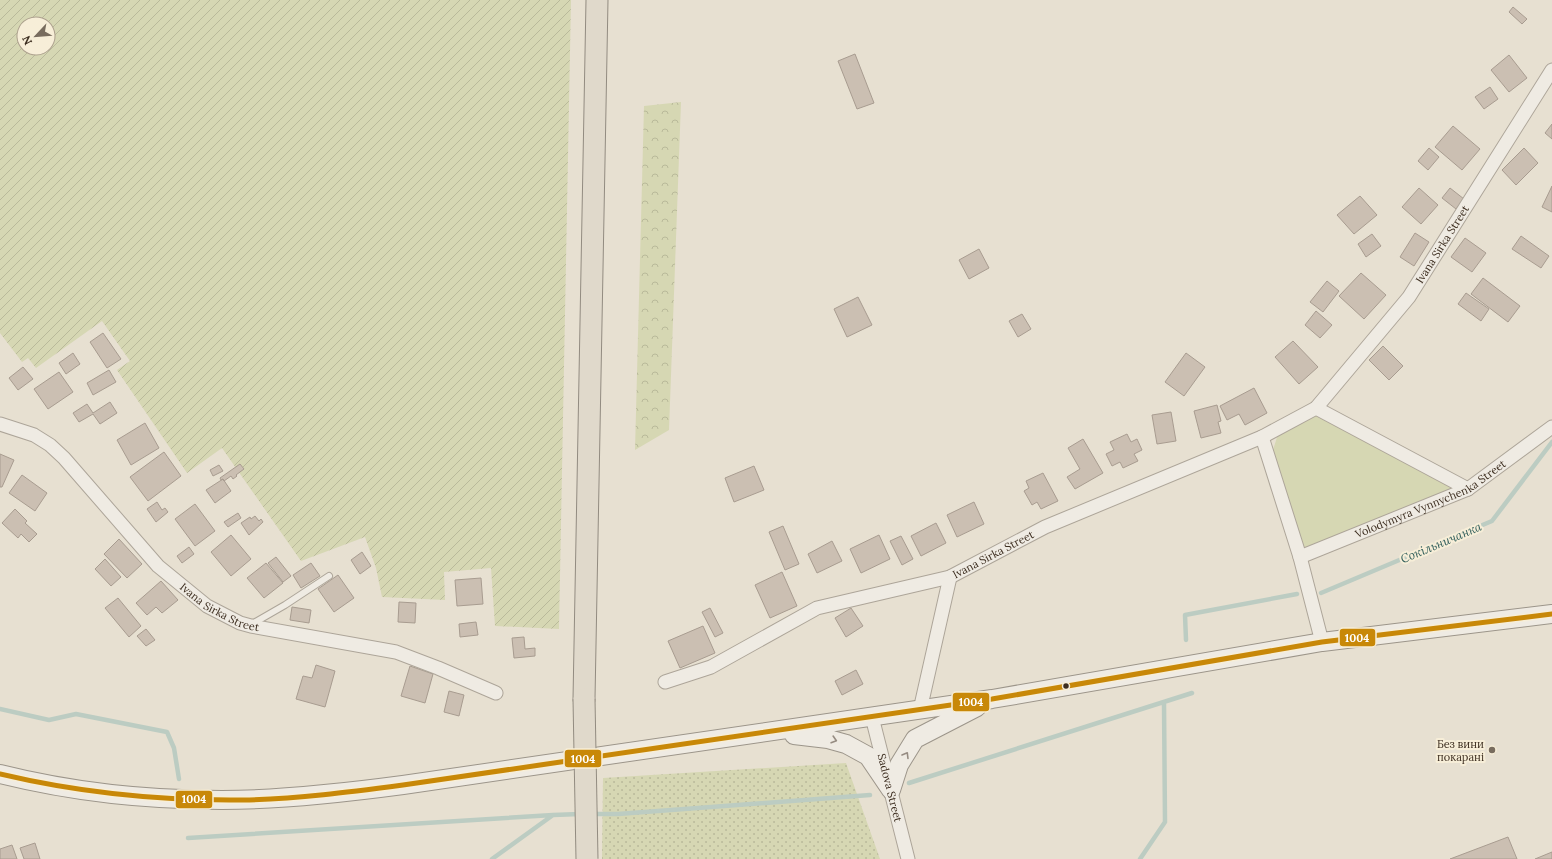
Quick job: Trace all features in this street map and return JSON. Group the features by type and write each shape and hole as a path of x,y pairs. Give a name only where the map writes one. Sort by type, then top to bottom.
{"highway":[{"path":"588,859 584,700 597,0"}],"main road":[{"path":"0,774 85,791 126,795 222,800 338,794 403,786 992,699 1322,642 1552,614"},
{"path":"891,790 900,765 915,739 992,699"},
{"path":"767,732 828,739 846,744 868,756 891,790"}],"street":[{"name":"Ivana Sirka Street","path":"665,682 711,667 817,608 950,577 1045,527 1262,437 1316,408 1409,298 1552,70"},
{"path":"1316,408 1468,489"},
{"name":"Ivana Sirka Street","path":"0,424 34,435 50,445 64,458 158,566 207,606 248,626 396,652 496,693"},
{"name":"Volodymyra Vynnychenka Street","path":"1300,556 1468,489 1552,426"},
{"path":"1262,437 1300,556 1322,642"},
{"path":"920,710 950,577"},
{"name":"Sadova Street","path":"872,717 908,859"}],"lane":[{"path":"248,626 280,608 329,576"}],"green space":[{"path":"0,0 571,0 559,629 495,626 491,568 444,572 445,600 382,597 376,568 365,537 301,561 222,448 187,473 117,370 130,361 102,321 36,368 28,358 22,362 0,333"},
{"path":"681,102 669,430 635,450 644,106"},
{"path":"1312,414 1331,417 1454,484 1456,493 1305,549 1297,540 1273,450 1278,434"},
{"path":"846,763 880,859 602,859 603,778"}],"building":[{"path":"1513,7 1527,19 1522,24 1509,12"},
{"path":"855,54 874,103 857,109 838,61"},
{"path":"1509,55 1527,78 1509,92 1491,70"},
{"path":"1490,87 1498,99 1484,109 1475,97"},
{"path":"1552,124 1552,139 1545,133"},
{"path":"1453,126 1480,149 1462,170 1435,147"},
{"path":"1429,148 1439,157 1428,170 1418,161"},
{"path":"1524,148 1538,163 1516,185 1502,170"},
{"path":"1552,186 1552,212 1542,207"},
{"path":"1419,188 1438,205 1421,224 1402,207"},
{"path":"1450,188 1464,199 1456,209 1442,198"},
{"path":"1360,196 1377,215 1354,234 1337,215"},
{"path":"1415,233 1429,242 1414,266 1400,257"},
{"path":"1372,234 1381,246 1366,257 1358,244"},
{"path":"1521,236 1549,256 1541,268 1512,249"},
{"path":"1465,238 1486,253 1472,272 1451,257"},
{"path":"979,249 989,268 969,279 959,260"},
{"path":"1361,273 1386,295 1364,319 1339,296"},
{"path":"1483,278 1520,306 1508,322 1471,294"},
{"path":"1327,281 1339,291 1323,312 1310,302"},
{"path":"1466,293 1489,309 1481,321 1458,304"},
{"path":"858,297 872,325 847,337 834,309"},
{"path":"1316,311 1332,325 1320,338 1305,325"},
{"path":"1022,314 1031,329 1018,337 1009,321"},
{"path":"103,333 121,359 107,368 90,342"},
{"path":"1293,341 1318,367 1299,384 1275,357"},
{"path":"1383,346 1403,366 1389,380 1369,360"},
{"path":"73,353 80,364 66,374 59,363"},
{"path":"1186,353 1205,367 1184,396 1165,382"},
{"path":"23,367 33,379 18,390 9,378"},
{"path":"109,370 116,382 93,395 87,383"},
{"path":"59,372 73,392 48,409 34,389"},
{"path":"1254,388 1267,413 1245,425 1239,414 1227,420 1220,406"},
{"path":"110,402 117,413 100,424 93,414 79,422 73,413 87,404 93,413"},
{"path":"1217,405 1221,421 1218,422 1221,433 1201,438 1194,411"},
{"path":"1171,412 1176,441 1157,444 1152,415"},
{"path":"145,423 159,448 131,465 117,440"},
{"path":"1127,434 1131,442 1137,439 1142,450 1134,454 1138,461 1123,468 1120,462 1112,466 1106,454 1114,450 1110,442"},
{"path":"1083,439 1103,473 1075,489 1067,477 1080,469 1068,448"},
{"path":"164,452 181,476 148,501 130,477"},
{"path":"0,454 14,460 2,487 0,487"},
{"path":"240,464 244,469 236,475 237,476 233,479 231,476 224,481 223,479 221,480 220,478"},
{"path":"219,465 223,471 213,476 210,470"},
{"path":"754,466 764,490 734,502 725,478"},
{"path":"1043,473 1058,501 1041,509 1037,502 1032,505 1024,491 1029,488 1026,481"},
{"path":"22,475 47,493 35,511 9,493"},
{"path":"223,479 231,491 215,503 206,490"},
{"path":"157,502 162,510 165,508 168,512 156,522 147,509"},
{"path":"974,502 984,524 957,537 947,515"},
{"path":"195,504 215,531 195,546 175,519"},
{"path":"15,509 27,521 25,523 37,534 29,542 21,534 18,538 2,523"},
{"path":"238,513 241,518 228,527 224,522"},
{"path":"255,516 259,521 261,519 263,522 249,535 241,523 250,517 251,519"},
{"path":"936,523 946,543 921,556 911,536"},
{"path":"783,526 799,564 785,570 769,532"},
{"path":"231,535 251,559 231,576 211,552"},
{"path":"879,535 890,559 861,573 850,549"},
{"path":"901,536 913,559 902,565 890,541"},
{"path":"119,539 142,564 127,578 104,554"},
{"path":"832,541 842,561 817,573 808,554"},
{"path":"189,547 194,554 182,563 177,556"},
{"path":"362,552 371,566 360,574 351,560"},
{"path":"276,557 291,576 283,582 268,563"},
{"path":"105,559 121,577 111,586 95,569"},
{"path":"266,563 283,583 264,598 247,578"},
{"path":"311,563 320,576 301,588 293,575"},
{"path":"782,572 797,606 770,618 755,585"},
{"path":"338,575 354,598 334,612 318,589"},
{"path":"481,578 483,604 457,606 455,580"},
{"path":"161,581 178,600 162,613 156,607 147,615 136,603"},
{"path":"118,598 141,626 129,637 105,608"},
{"path":"399,602 416,603 415,623 398,622"},
{"path":"292,607 311,610 309,623 290,620"},
{"path":"710,608 723,633 715,637 702,612"},
{"path":"851,608 863,626 846,637 835,618"},
{"path":"476,622 478,635 460,637 459,624"},
{"path":"703,626 715,653 680,668 668,641"},
{"path":"146,629 155,640 146,646 137,636"},
{"path":"524,637 525,649 535,648 535,656 514,658 512,638"},
{"path":"316,665 335,671 325,707 296,699 303,676 312,678"},
{"path":"410,666 433,674 425,703 401,696"},
{"path":"856,670 863,684 842,695 835,681"},
{"path":"449,691 464,695 459,716 444,712"},
{"path":"1508,837 1517,859 1450,859"},
{"path":"35,843 40,859 24,859 20,848"},
{"path":"12,845 17,859 0,859 0,849"},
{"path":"1552,852 1552,859 1535,859"}],"waterway":[{"name":"Сокільничанка","path":"1321,593 1492,521 1552,442"},
{"path":"1186,640 1185,615 1297,594"},
{"path":"909,783 1192,693"},
{"path":"1140,859 1165,822 1164,702"},
{"path":"0,709 49,720 76,714 167,732 174,748 179,779"},
{"path":"592,814 618,814 870,795"},
{"path":"492,859 553,815 580,814"},
{"path":"188,838 553,815"}],"transit line":[{"name":"1004","path":"0,774 30,781 90,791 151,797 243,800 323,795 403,785 992,699 1322,642 1552,614"}],"place":[{"name":"Без вини покарані","path":"1492,750"}]}
